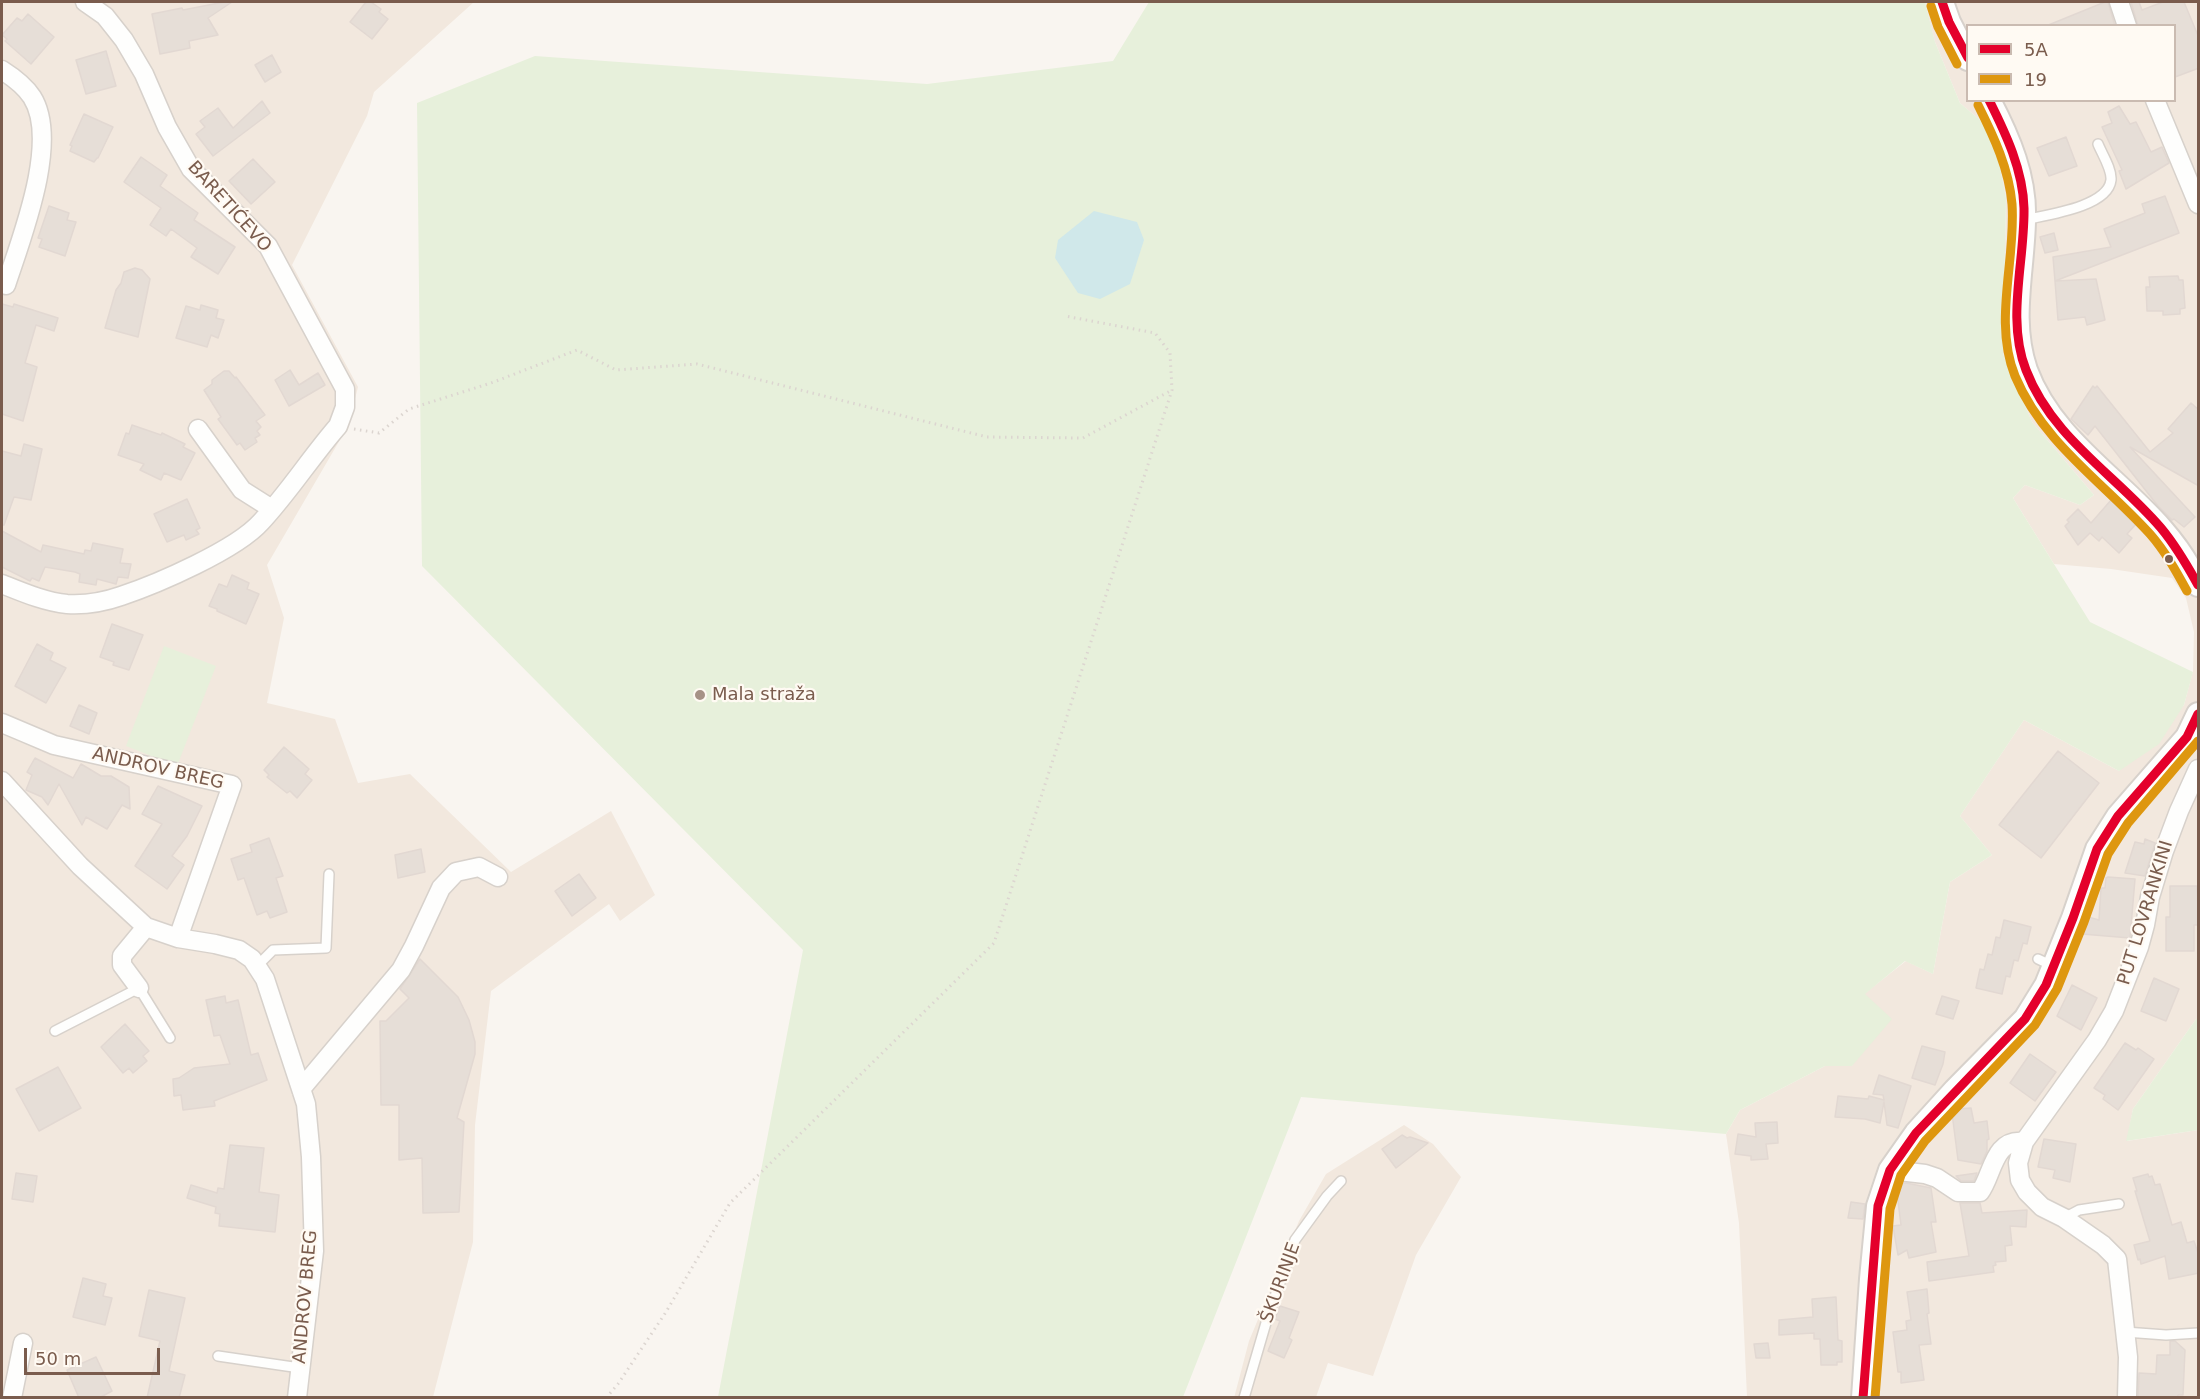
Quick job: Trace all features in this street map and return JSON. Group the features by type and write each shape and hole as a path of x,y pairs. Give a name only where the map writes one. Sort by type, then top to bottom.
{"street":[{"name":"BARETIĆEVO","path":"2,584 42,599 66,604 95,602 120,596 229,547 252,531 272,510 338,426 345,406 345,389 279,263 268,246 191,169 167,127 144,74 124,40 105,16 85,2"},
{"path":"1942,2 1949,22 1966,55"},
{"path":"2119,2 2126,24"},
{"path":"2,70 15,78 33,98 42,125 41,155 35,190 6,285"},
{"path":"1990,102 2008,136 2021,183 2024,220 2017,318 2020,347 2026,370 2053,420 2134,500 2189,560 2199,585"},
{"path":"2156,102 2199,204"},
{"path":"198,429 242,490 272,510"},
{"path":"1863,1398 1878,1206 1890,1170 1916,1133 1963,1077 2025,1019 2046,986 2046,963 2073,918 2097,849 2118,816 2187,737 2199,714"},
{"name":"ANDROV BREG","path":"2,723 54,745 232,785 178,938"},
{"name":"PUT LOVRANKINI","path":"2127,1398 2128,1357 2116,1258 2103,1245 2064,1218 2042,1207 2027,1192 2020,1180 2018,1163 2024,1142 2097,1040 2114,1011 2139,947 2150,897 2164,850 2179,810 2199,769"},
{"name":"ANDROV BREG","path":"2,781 80,866 146,927 178,938 239,950 252,959 265,979 306,1104 311,1157 314,1251 297,1398"},
{"path":"301,1089 400,970 441,888 456,872 478,867 498,877"},
{"path":"139,988 122,966 122,956 146,927"},
{"path":"1890,1170 1925,1174 1937,1178 1958,1192 1980,1192 1985,1186 1998,1153 2004,1146 2013,1142 2024,1142"},
{"path":"12,1398 23,1343"}],"lane":[{"path":"2024,220 2085,204 2104,195 2111,176 2098,144"},
{"path":"257,966 273,950 326,948 329,874"},
{"path":"55,1031 139,988 170,1038"},
{"name":"ŠKURINJE","path":"1244,1398 1268,1316 1295,1240 1327,1196 1341,1182"},
{"path":"2064,1218 2079,1210 2120,1204"},
{"path":"2125,1332 2166,1335 2199,1333"},
{"path":"218,1356 300,1368"}],"path":[{"path":"606,1398 618,1384 666,1312 730,1203 994,943 1172,390 1170,353 1155,333 1065,316"},
{"path":"338,426 379,433 409,409 491,383 577,350 616,370 697,364 987,437 1083,438 1172,390"}],"shaded area":[{"path":"2,2 474,2 374,92 367,116 292,265 358,387 348,426 267,565 284,618 267,703 335,719 358,783 410,774 511,872 611,811 655,895 620,921 609,904 491,991 475,1125 473,1242 433,1397 2,1398"},
{"path":"1925,2 2198,2 2198,1019 2133,1109 2127,1141 2198,1130 2198,1397 1747,1397 1739,1223 1726,1134 1740,1110 1825,1066 1852,1066 1864,994 1906,961 1933,974 1950,882 1992,855 1960,816 2024,720 2119,771 2184,705 2193,671 2194,632 2186,598 2172,578 2054,564 2013,498 2025,485 2080,505 2094,495 2032,422 2003,354 2006,198 1993,131 1960,103 1935,42"},
{"path":"1404,1125 1433,1144 1461,1177 1416,1255 1373,1376 1328,1363 1316,1397 1234,1398 1249,1341 1299,1221 1326,1174"}],"green space":[{"path":"1149,2 1925,2 1935,42 1960,103 1993,131 2006,198 2003,354 2032,422 2094,495 2080,505 2025,485 2013,498 2090,622 2193,672 2184,705 2159,744 2119,771 2024,720 1960,816 1992,855 1950,882 1933,974 1905,961 1865,994 1892,1019 1852,1066 1825,1066 1740,1110 1726,1134 1301,1097 1183,1397 718,1397 803,950 422,566 417,103 535,56 927,84 1113,61"},
{"path":"164,646 216,666 177,766 126,746"},
{"path":"2198,1019 2198,1130 2126,1141 2133,1109"}],"water":[{"path":"1094,211 1137,222 1144,240 1130,284 1100,299 1078,293 1055,258 1058,240"}],"building":[{"path":"232,2 208,18 218,35 189,41 190,48 160,54 152,14"},
{"path":"366,2 371,2 381,9 379,12 388,19 372,39 350,22"},
{"path":"2108,2 2114,24 2051,24"},
{"path":"2131,2 2139,2 2142,10 2163,2 2184,2 2199,38 2199,68 2176,77 2176,24 2137,24"},
{"path":"28,14 54,37 31,64 5,41 7,39 2,35 17,18 22,21"},
{"path":"106,51 116,86 86,94 76,60"},
{"path":"272,55 281,72 265,82 255,65"},
{"path":"262,101 270,113 213,156 196,134 205,127 200,121 218,108 233,128"},
{"path":"2119,106 2130,124 2136,122 2151,152 2162,147 2169,163 2126,189 2119,171 2122,170 2102,127 2112,123 2108,112"},
{"path":"84,114 113,127 94,162 70,151 72,146 70,145"},
{"path":"2066,137 2077,166 2049,176 2037,148"},
{"path":"141,157 167,175 160,186 198,213 194,220 235,247 218,274 191,257 197,248 171,229 166,236 150,225 161,208 124,182"},
{"path":"253,159 275,182 251,204 229,181"},
{"path":"2165,196 2179,233 2055,281 2053,257 2111,247 2104,229 2145,213 2142,204"},
{"path":"49,206 69,213 67,220 76,222 65,256 39,247 42,239 38,238"},
{"path":"2054,233 2058,250 2045,253 2040,237"},
{"path":"135,268 142,270 150,279 138,337 105,328 124,272"},
{"path":"2178,276 2179,280 2183,280 2185,308 2180,309 2180,314 2163,315 2163,311 2147,311 2146,287 2150,287 2149,277"},
{"path":"2096,279 2105,320 2087,325 2085,317 2058,320 2055,281"},
{"path":"2,304 13,307 14,304 58,318 54,331 36,325 25,363 37,367 23,421 2,414"},
{"path":"201,305 218,310 216,318 224,320 218,338 211,335 207,347 176,338 186,306 200,310"},
{"path":"290,370 299,385 318,373 325,385 289,406 275,380"},
{"path":"224,371 229,371 236,377 265,415 256,421 261,427 257,431 260,435 255,438 257,442 245,450 240,443 237,445 218,419 221,417 204,390"},
{"path":"2093,386 2095,388 2097,386 2150,452 2173,433 2168,429 2191,403 2199,410 2199,486 2130,447 2195,517 2184,527 2174,519 2172,520 2158,506 2095,426 2088,435 2071,419"},
{"path":"132,425 161,435 162,433 185,444 183,447 195,453 181,480 164,473 161,480 140,470 144,464 118,455 126,433 129,434"},
{"path":"24,444 42,449 31,500 14,497 4,525 2,525 2,451 21,456"},
{"path":"187,499 200,528 196,530 199,534 186,540 184,535 167,542 154,514"},
{"path":"2112,499 2137,523 2127,534 2132,538 2119,553 2102,537 2099,541 2090,533 2078,545 2065,526 2069,522 2067,520 2078,509 2091,523"},
{"path":"2,531 41,552 43,545 84,554 85,550 91,551 93,543 123,549 120,563 131,564 128,578 118,577 116,584 97,579 96,585 79,582 80,574 75,572 45,567 39,581 32,578 30,581 2,567"},
{"path":"232,575 249,583 247,589 259,594 246,624 209,606 219,584 227,587"},
{"path":"112,624 143,635 129,670 113,665 114,662 100,657"},
{"path":"37,644 53,653 50,660 66,668 46,703 15,686"},
{"path":"79,705 97,713 89,734 70,726"},
{"path":"284,747 309,769 305,774 312,780 297,798 267,777 269,775 264,770"},
{"path":"2058,751 2099,783 2041,858 1999,825"},
{"path":"35,758 73,778 81,764 101,776 111,776 129,787 130,809 122,805 107,829 86,817 82,825 59,784 48,805 42,797 26,790 32,775 27,772"},
{"path":"158,786 202,806 187,836 172,856 184,865 167,889 135,866 162,824 142,814"},
{"path":"269,838 283,876 276,878 287,912 270,918 267,911 257,915 244,878 238,880 231,859 252,852 250,845"},
{"path":"2145,839 2155,843 2145,876 2125,873 2135,842 2144,844"},
{"path":"421,849 425,872 398,878 395,855"},
{"path":"579,874 596,898 572,916 555,891"},
{"path":"2108,877 2135,879 2130,938 2082,934 2088,917 2099,920 2101,888 2105,888"},
{"path":"2170,886 2197,886 2199,925 2194,925 2194,951 2166,951 2166,917 2170,917"},
{"path":"2004,920 2031,927 2027,944 2023,943 2018,961 2014,960 2010,977 2006,976 2002,994 1976,988 1980,969 1984,970 1988,954 1992,955 1996,937 2000,938"},
{"path":"420,959 458,997 469,1020 475,1042 475,1054 457,1118 464,1122 459,1212 423,1213 422,1158 399,1160 399,1105 381,1105 380,1021 386,1021 409,998 400,989"},
{"path":"2154,978 2179,989 2166,1021 2141,1011"},
{"path":"2072,985 2097,998 2081,1030 2057,1016"},
{"path":"225,996 226,1003 238,1000 251,1055 258,1053 267,1080 214,1101 215,1106 183,1110 181,1095 174,1096 173,1079 179,1078 194,1068 230,1064 220,1035 214,1036 206,1000"},
{"path":"1942,996 1959,1001 1953,1019 1936,1014"},
{"path":"125,1024 149,1051 143,1056 147,1061 133,1073 129,1068 123,1073 101,1047"},
{"path":"2125,1043 2136,1050 2138,1048 2154,1059 2118,1110 2103,1099 2105,1095 2094,1088"},
{"path":"1922,1046 1945,1052 1935,1085 1912,1078"},
{"path":"2030,1054 2056,1072 2035,1101 2010,1083"},
{"path":"58,1067 81,1108 39,1131 16,1089"},
{"path":"1879,1075 1911,1086 1898,1128 1887,1125 1884,1102 1880,1123 1865,1119 1835,1117 1838,1096 1868,1099 1869,1096 1884,1100 1883,1095 1873,1094"},
{"path":"1971,1108 1974,1123 1987,1121 1989,1139 1981,1164 1958,1160 1952,1113 1956,1109"},
{"path":"1777,1122 1778,1143 1766,1144 1768,1159 1751,1160 1751,1156 1735,1154 1738,1134 1756,1137 1755,1123"},
{"path":"1402,1135 1428,1143 1396,1168 1382,1149"},
{"path":"2044,1139 2076,1144 2070,1182 2053,1178 2055,1170 2038,1167"},
{"path":"230,1145 264,1148 259,1192 279,1195 275,1232 219,1226 220,1214 215,1213 216,1207 187,1198 191,1185 217,1193 218,1188 224,1189"},
{"path":"16,1173 37,1176 33,1202 12,1199"},
{"path":"1977,1173 1974,1181 1961,1181 1956,1176"},
{"path":"2148,1174 2149,1177 2152,1176 2155,1185 2160,1184 2172,1225 2181,1222 2187,1243 2194,1241 2199,1256 2199,1273 2169,1279 2165,1256 2141,1264 2140,1259 2138,1260 2134,1245 2150,1241 2133,1178"},
{"path":"1900,1184 1931,1188 1936,1222 1931,1222 1936,1252 1909,1258 1907,1250 1898,1255 1893,1226 1901,1225 1897,1193"},
{"path":"1851,1202 1865,1204 1863,1219 1848,1218"},
{"path":"1960,1203 1980,1203 1982,1213 2027,1210 2026,1227 2010,1226 2012,1245 2005,1246 2006,1261 1995,1262 1994,1272 1929,1281 1927,1262 1969,1256"},
{"path":"83,1278 106,1284 103,1296 112,1298 105,1325 73,1317"},
{"path":"1927,1289 1929,1313 1927,1314 1931,1344 1919,1345 1924,1380 1901,1383 1893,1332 1907,1330 1906,1321 1911,1320 1907,1292"},
{"path":"149,1290 185,1298 169,1371 185,1375 179,1398 147,1398 160,1341 139,1336"},
{"path":"1836,1297 1838,1340 1842,1341 1842,1362 1837,1362 1837,1365 1821,1365 1820,1339 1814,1339 1814,1333 1779,1335 1779,1320 1813,1317 1812,1299"},
{"path":"1280,1306 1299,1312 1289,1338 1292,1340 1284,1358 1268,1351 1280,1321 1275,1319"},
{"path":"2170,1341 2175,1341 2185,1350 2183,1395 2178,1395 2177,1398 2138,1398 2139,1373 2156,1374 2157,1355 2170,1355"},
{"path":"1768,1343 1770,1358 1756,1358 1754,1344"},
{"path":"96,1357 112,1391 99,1398 79,1398 67,1370"}],"transit line":[{"name":"5A","path":"1942,2 1949,22 1966,54"},
{"name":"19","path":"1931,6 1938,27 1957,64"},
{"name":"5A","path":"1990,102 2012,152 2023,194 2024,228 2017,331 2026,370 2037,394 2052,416 2086,455 2161,528 2198,585"},
{"name":"19","path":"1978,105 2000,153 2008,178 2012,204 2005,312 2009,355 2015,376 2041,422 2075,461 2150,534 2187,591"},
{"name":"5A","path":"1863,1398 1878,1206 1890,1170 1916,1133 2025,1019 2046,985 2097,849 2118,816 2187,737 2198,714"},
{"name":"19","path":"1875,1398 1890,1209 1901,1175 1925,1141 2035,1025 2057,989 2108,854 2128,823 2198,741"}],"place":[{"name":"Mala straža","path":"700,695"}]}
